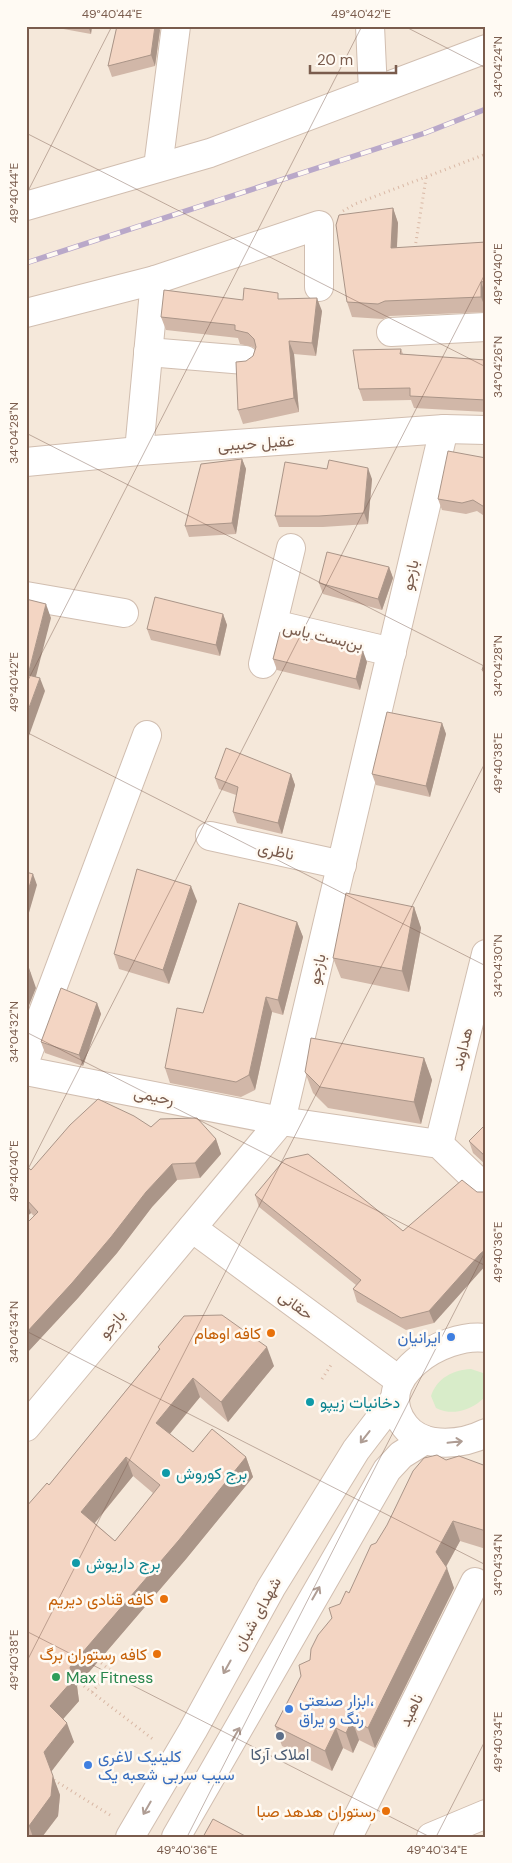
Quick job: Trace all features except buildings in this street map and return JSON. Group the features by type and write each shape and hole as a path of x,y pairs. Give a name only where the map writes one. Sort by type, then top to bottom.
{"street":[{"path":"158,167 176,26"},
{"path":"370,26 373,91"},
{"path":"26,206 210,152 486,48"},
{"path":"26,313 155,280 319,225 319,287"},
{"path":"139,451 155,280"},
{"path":"391,332 486,327"},
{"path":"148,352 245,360"},
{"name":"عقیل حبیبی","path":"26,462 139,451 444,429 486,430"},
{"name":"بازجو","path":"26,1427 281,1121 444,429"},
{"name":"بن‌بست یاس","path":"291,548 272,624 392,652"},
{"path":"26,596 124,613"},
{"path":"263,664 272,624"},
{"path":"26,1058 147,735"},
{"name":"ناظری","path":"210,836 342,865"},
{"name":"هداوند","path":"439,1144 475,1042 486,954"},
{"name":"رحیمی","path":"26,1071 281,1121 439,1144"},
{"path":"439,1144 486,1189"},
{"name":"حقانی","path":"192,1228 397,1390"},
{"name":"شهدای شبان","path":"131,1834 176,1758 271,1588 356,1450 397,1390 410,1366 425,1354 451,1342 483,1335"},
{"path":"397,1390 398,1417 409,1432 425,1440 443,1443 462,1441 486,1433"},
{"path":"176,1837 387,1470 401,1455 425,1440"},
{"name":"ناهید","path":"348,1837 475,1582"},
{"path":"430,1837 486,1814"}],"path":[{"path":"319,225 355,204 486,154"},
{"path":"415,252 426,177"},
{"path":"92,1692 111,1671 99,1661"},
{"path":"80,1683 176,1758"},
{"path":"54,1780 131,1834"}],"shaded area":[{"path":"26,26 486,26 486,1837 26,1837"}],"green space":[{"path":"471,1369 486,1374 484,1398 463,1410 452,1412 436,1408 431,1396 437,1384 452,1373"}],"railway":[{"path":"26,263 425,133 486,109"}],"place":[{"name":"کافه اوهام","path":"271,1333"},
{"name":"ایرانیان","path":"451,1337"},
{"name":"دخانیات زیپو","path":"310,1402"},
{"name":"برج کوروش","path":"166,1473"},
{"name":"برج داریوش","path":"76,1563"},
{"name":"کافه قنادی دیریم","path":"164,1599"},
{"name":"کافه رستوران برگ","path":"157,1654"},
{"name":"Max Fitness","path":"56,1677"},
{"name":"ابزار صنعتی، رنگ و یراق","path":"289,1709"},
{"name":"املاک آرکا","path":"280,1736"},
{"name":"کلینیک لاغری سیب سربی شعبه یک","path":"88,1765"},
{"name":"رستوران هدهد صبا","path":"386,1811"}]}
